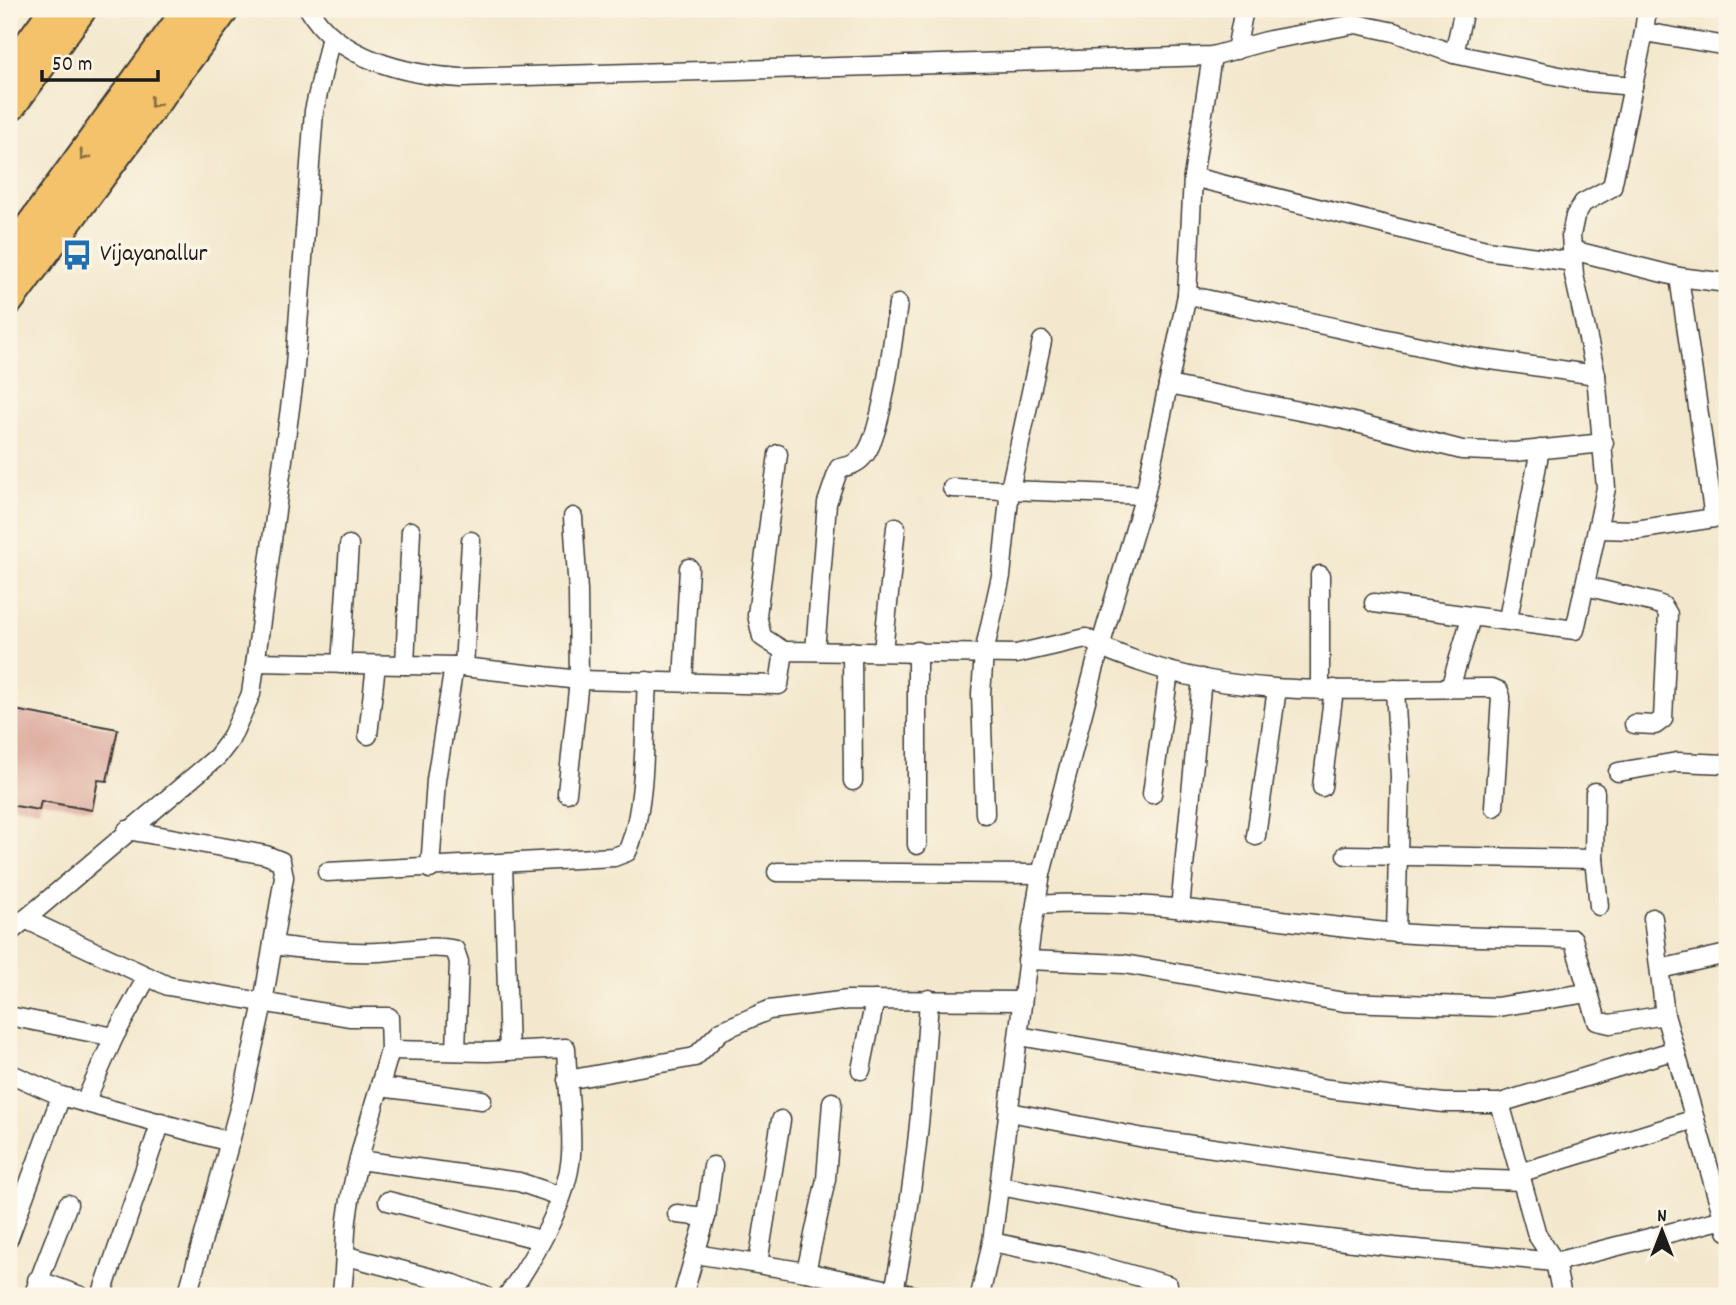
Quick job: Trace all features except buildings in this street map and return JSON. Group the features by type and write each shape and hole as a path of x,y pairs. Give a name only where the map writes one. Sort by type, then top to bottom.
{"highway":[{"path":"9,105 79,9"},
{"path":"9,259 191,9"}],"main road":[{"path":"9,71 54,9"},
{"path":"9,301 121,146 225,9"},
{"path":"9,308 65,253 98,205 121,146"}],"street":[{"path":"309,9 331,36 355,51 404,70 461,78 1212,56 1358,16 1454,54 1588,82 1633,86"},
{"path":"1236,50 1244,9"},
{"path":"1454,54 1464,9"},
{"path":"1374,603 1471,618 1508,619 1575,631 1606,488 1596,375 1573,256 1575,216 1583,203 1612,187 1647,9"},
{"path":"1644,32 1727,46"},
{"path":"9,933 127,830 217,757 230,740 251,694 294,379 314,111 331,36"},
{"path":"980,1296 992,1242 1027,960 1041,874 1100,647 1145,495 1186,295 1193,177 1212,56"},
{"path":"1193,177 1486,250 1573,256 1679,277 1727,283"},
{"path":"1598,529 1636,530 1721,517 1679,277"},
{"path":"1186,295 1470,357 1596,375"},
{"path":"815,651 827,503 839,468 851,466 868,451 885,391 898,304"},
{"path":"985,814 981,694 984,653 1001,576 1010,489 1042,341"},
{"path":"1168,385 1304,411 1462,450 1540,449 1604,443"},
{"path":"1508,619 1540,449"},
{"path":"778,454 757,615 762,637 784,651 1016,654 1086,638 1100,647 1169,672 1277,689 1492,688 1499,691 1501,697 1494,807"},
{"path":"951,488 1145,495"},
{"path":"567,793 579,680 578,592 573,517"},
{"path":"883,651 896,527"},
{"path":"405,665 411,531"},
{"path":"430,869 436,780 459,667 471,541"},
{"path":"341,664 349,545"},
{"path":"683,682 689,568"},
{"path":"1320,575 1327,690 1322,788"},
{"path":"1586,586 1655,603 1663,606 1668,614 1663,719 1655,725 1634,724"},
{"path":"1450,688 1471,618"},
{"path":"256,662 459,667 579,680 779,685 784,651"},
{"path":"852,651 853,781"},
{"path":"917,652 917,845"},
{"path":"368,735 376,665"},
{"path":"1152,794 1169,672"},
{"path":"1180,909 1202,678"},
{"path":"327,872 503,865 614,857 627,852 634,837 642,767 647,681"},
{"path":"1256,836 1277,689"},
{"path":"1395,689 1400,776 1396,933"},
{"path":"1618,772 1677,762 1727,764"},
{"path":"1595,792 1594,859 1600,906"},
{"path":"127,830 266,855 281,861 284,877 263,1003 230,1142 187,1296"},
{"path":"1346,855 1399,858 1594,859"},
{"path":"503,865 509,1051"},
{"path":"777,872 1041,874"},
{"path":"1037,905 1093,901 1396,933 1573,939 1597,1021 1610,1024 1665,1015"},
{"path":"1000,1186 1197,1223 1395,1247 1555,1262 1726,1225 1665,1015 1653,918"},
{"path":"25,919 168,986 349,1017 389,1017 390,1050 359,1160 347,1220 347,1256 341,1296"},
{"path":"273,945 308,950 376,952 443,947 456,950 459,962 456,1051"},
{"path":"1660,969 1727,954"},
{"path":"1027,960 1124,964 1344,1002 1497,1007 1587,993"},
{"path":"85,1102 114,1037 147,976"},
{"path":"894,1291 906,1233 920,1133 929,999"},
{"path":"567,1080 695,1057 721,1031 769,1010 848,1000 1022,1001"},
{"path":"861,1070 875,1000"},
{"path":"9,1016 114,1037"},
{"path":"1019,1036 1329,1089 1444,1103 1500,1104 1675,1050"},
{"path":"390,1050 509,1051 566,1048 571,1157 561,1196 541,1240 525,1272 507,1296"},
{"path":"9,1073 61,1096 230,1142"},
{"path":"380,1087 482,1100"},
{"path":"9,1238 15,1198 61,1096"},
{"path":"806,1272 826,1179 832,1102"},
{"path":"1500,1104 1537,1235 1555,1262 1562,1296"},
{"path":"1010,1112 1144,1138 1413,1177 1520,1177 1696,1119"},
{"path":"758,1263 781,1120"},
{"path":"101,1296 161,1122"},
{"path":"359,1160 519,1182 561,1196"},
{"path":"683,1296 706,1217 713,1166"},
{"path":"388,1201 541,1240"},
{"path":"68,1204 35,1288 81,1296"},
{"path":"677,1214 706,1217"},
{"path":"992,1242 1083,1261 1168,1285"},
{"path":"695,1254 806,1272 917,1296"},
{"path":"347,1256 454,1284 485,1296"}],"place":[{"name":"Vijayanallur","path":"77,255"}]}
